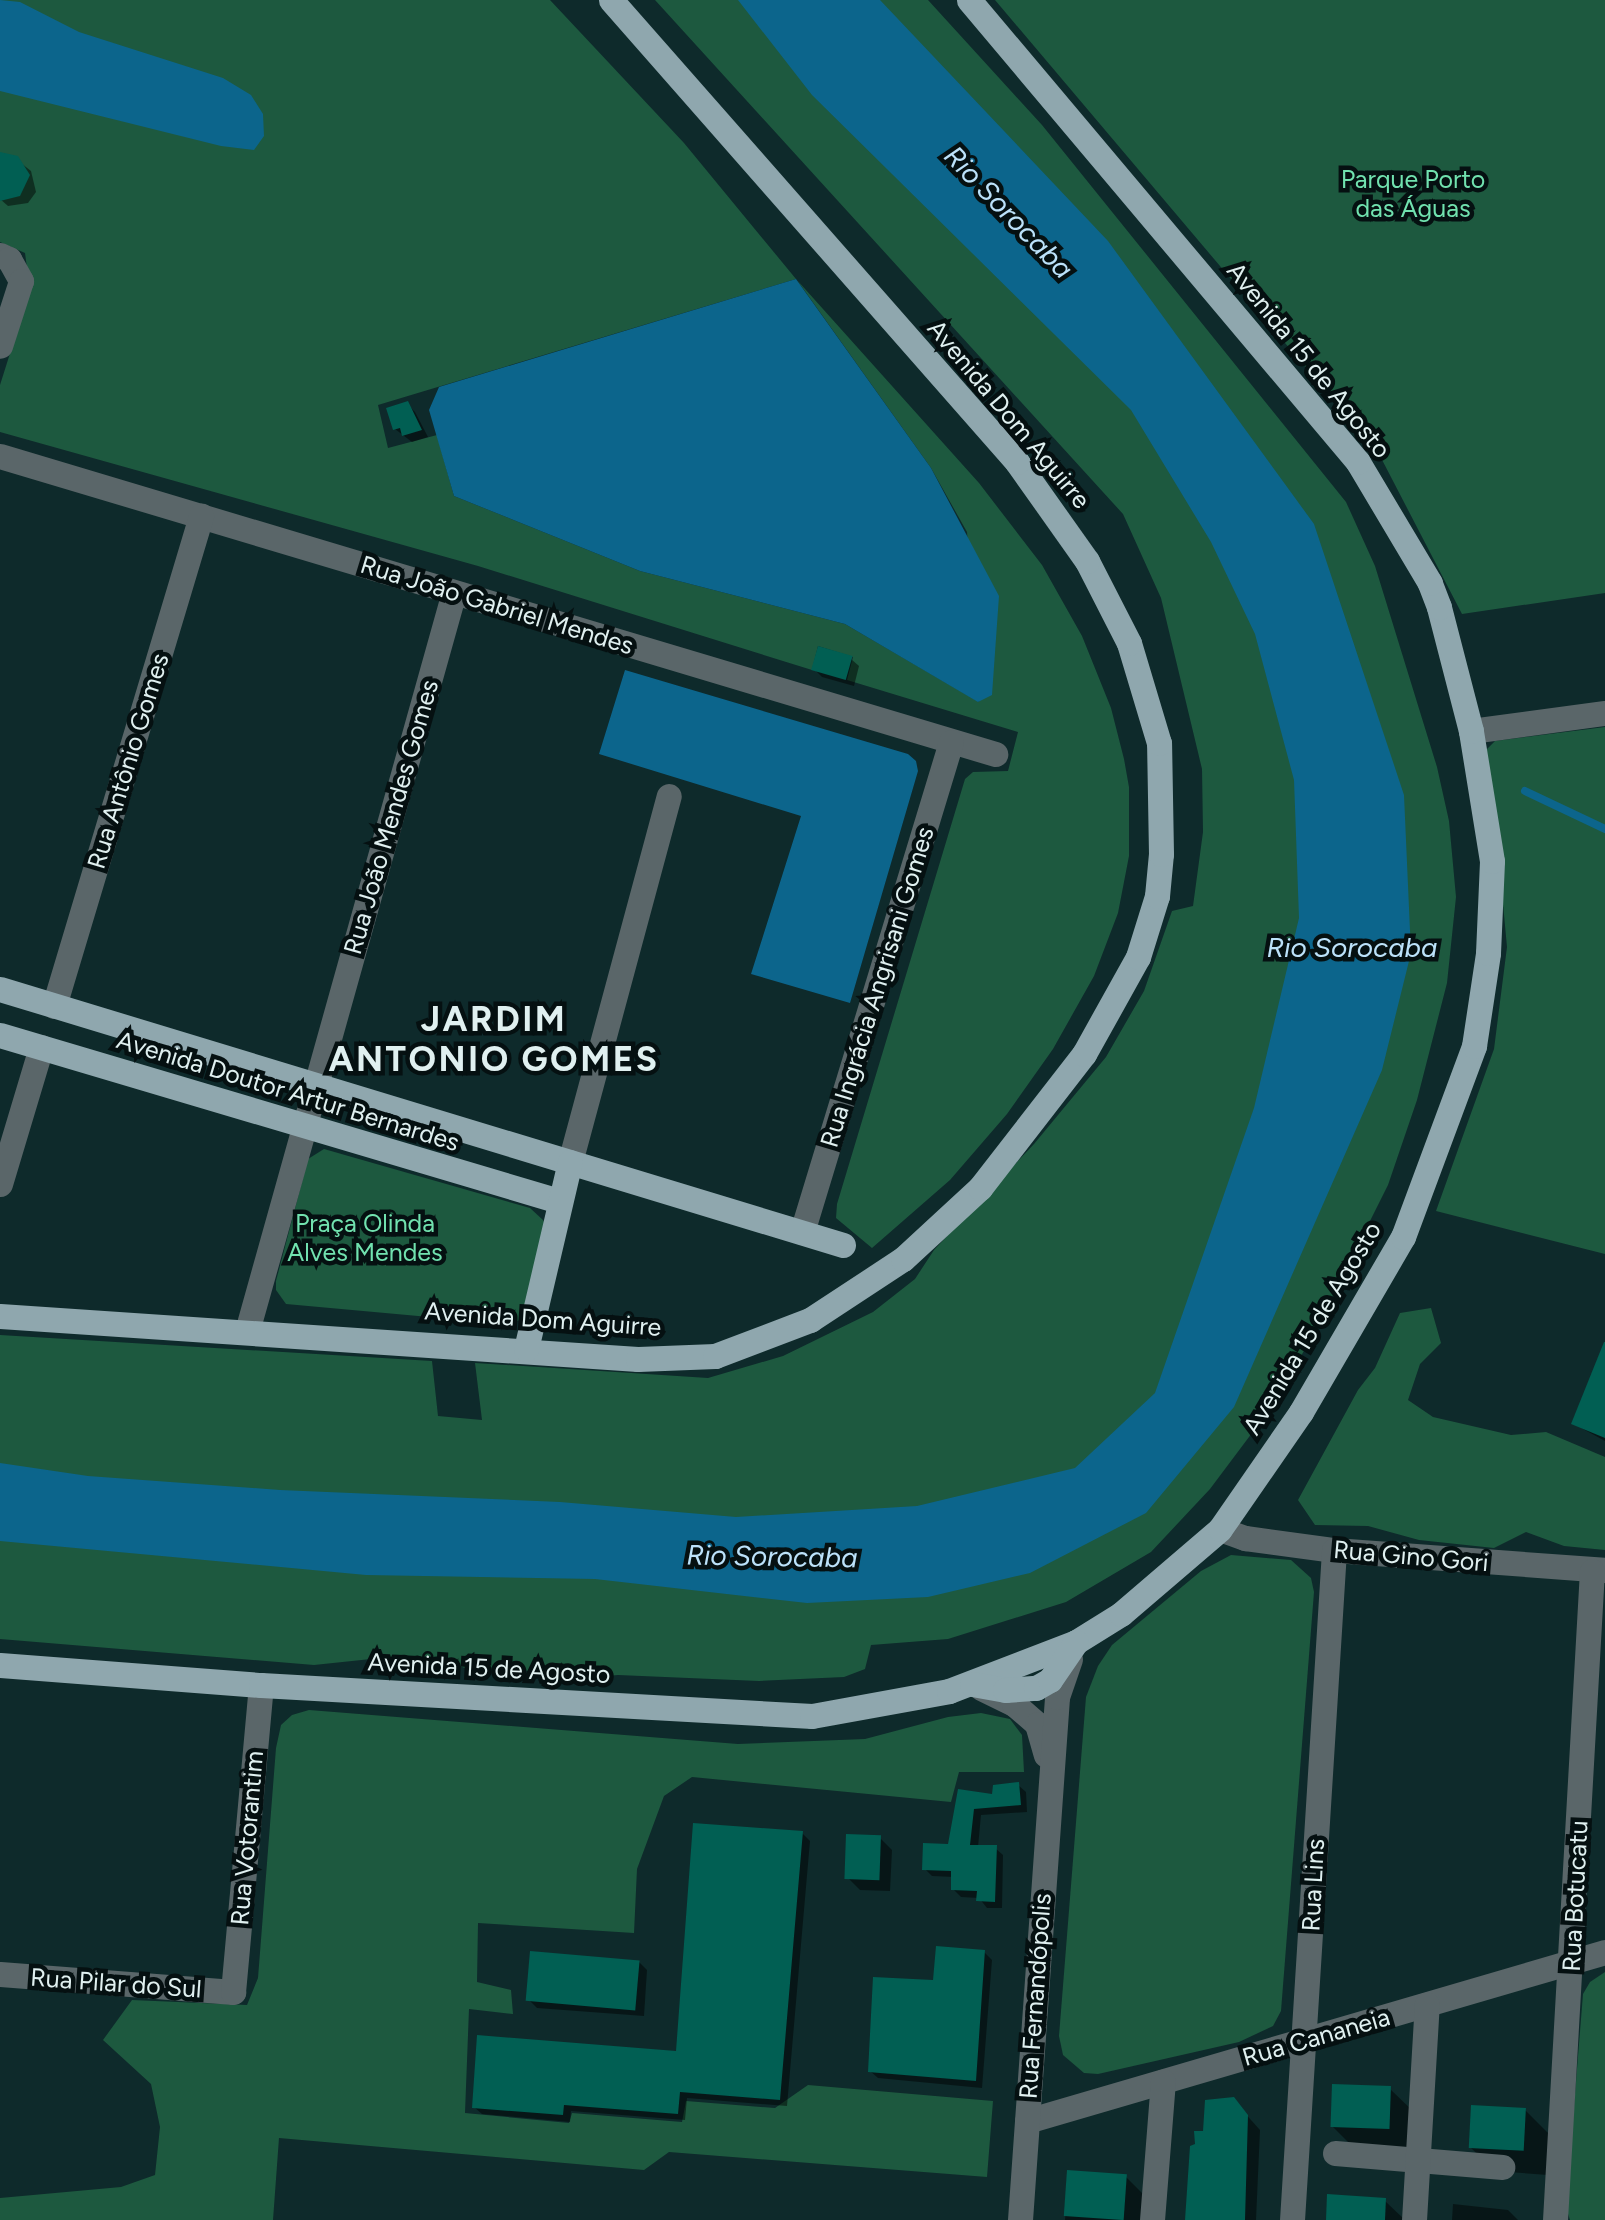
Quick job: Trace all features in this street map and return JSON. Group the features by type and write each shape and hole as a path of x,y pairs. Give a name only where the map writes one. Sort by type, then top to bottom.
{"main road":[{"name":"Avenida Dom Aguirre","path":"0,1316 638,1359 715,1356 810,1320 902,1259 980,1188 1084,1054 1138,958 1157,896 1161,854 1159,743 1129,643 1067,527 1017,462 612,0"},
{"name":"Avenida 15 de Agosto","path":"0,1665 261,1685 812,1716 1014,1679 1055,1660 1121,1614 1220,1529 1301,1412 1404,1237 1474,1046 1488,953 1492,861 1471,731 1430,583 1358,462 969,0"},
{"name":"Avenida Doutor Artur Bernardes","path":"0,989 844,1244"},
{"name":"Avenida Doutor Artur Bernardes","path":"0,1035 559,1201"},
{"path":"526,1349 570,1162"}],"street":[{"path":"0,346 21,281 5,257"},
{"name":"Rua João Gabriel Mendes","path":"0,456 995,754"},
{"name":"Rua Antônio Gomes","path":"54,1006 201,516"},
{"name":"Rua João Mendes Gomes","path":"247,1331 454,592"},
{"path":"1471,731 1605,713"},
{"name":"Rua Ingrácia Angrisani Gomes","path":"802,1232 951,742"},
{"path":"570,1162 670,796"},
{"path":"0,1184 41,1047"},
{"name":"Rua Gino Gori","path":"1220,1529 1244,1538 1334,1550 1598,1571"},
{"name":"Rua Lins","path":"1292,2220 1334,1550"},
{"name":"Rua Botucatu","path":"1555,2220 1598,1571"},
{"name":"Rua Fernandópolis","path":"1020,2220 1056,1696 1076,1642"},
{"path":"1055,1660 1056,1696"},
{"path":"1014,1679 1037,1724"},
{"path":"972,1684 1014,1704 1037,1724"},
{"name":"Rua Votorantim","path":"233,1992 261,1685"},
{"name":"Rua Fernandópolis","path":"1037,1724 1050,1773"},
{"name":"Rua Cananeia","path":"1027,2121 1605,1952"},
{"name":"Rua Pilar do Sul","path":"0,1974 233,1992"},
{"path":"1414,2220 1427,2004"},
{"path":"1152,2220 1164,2081"},
{"path":"1336,2153 1502,2166"}],"green space":[{"path":"0,0 550,0 684,143 796,279 378,405 388,448 437,435 454,496 640,571 845,624 979,702 967,532 931,468 797,280 979,483 1042,565 1082,636 1111,708 1124,759 1129,787 1129,856 1118,913 1094,976 1053,1049 1007,1114 950,1180 872,1248 836,1218 837,1204 965,779 973,772 1008,771 1018,732 847,680 853,657 818,646 812,670 478,566 0,432 0,385 30,290 25,253 0,242"},
{"path":"655,0 928,0 1042,125 1346,502 1375,566 1437,767 1449,821 1456,897 1447,983 1417,1100 1388,1185 1310,1341 1264,1417 1210,1489 1151,1552 1066,1602 948,1639 871,1645 865,1669 844,1677 759,1681 618,1675 570,1679 552,1670 474,1672 448,1661 390,1657 314,1665 0,1639 0,1335 432,1361 438,1416 482,1420 475,1363 708,1378 783,1356 873,1312 915,1279 934,1250 1034,1144 1106,1057 1144,991 1172,911 1193,906 1203,832 1202,769 1161,598 1123,514"},
{"name":"Parque Porto das Águas","path":"995,0 1605,0 1605,593 1462,614 1379,454"},
{"path":"1605,727 1605,1254 1436,1211 1494,1049 1507,947 1499,861 1482,754 1495,741"},
{"name":"Praça Olinda Alves Mendes","path":"324,1149 530,1208 543,1220 554,1243 524,1319 506,1324 286,1304 276,1290 276,1281 308,1159"},
{"path":"1431,1308 1441,1343 1420,1364 1408,1400 1433,1417 1511,1435 1546,1432 1605,1457 1605,1550 1564,1546 1526,1532 1494,1548 1419,1540 1368,1526 1315,1525 1298,1500 1358,1390 1375,1368 1400,1313"},
{"path":"1231,1555 1291,1560 1311,1578 1314,1592 1281,2011 1273,2026 1239,2042 1098,2074 1084,2073 1063,2055 1059,2036 1086,1697 1098,1666 1112,1645 1201,1571"},
{"path":"309,1710 738,1744 865,1739 948,1717 981,1713 1010,1719 1022,1735 1024,1772 959,1772 951,1802 692,1777 664,1796 637,1869 634,1933 478,1923 477,1982 511,1990 513,2014 469,2009 465,2113 569,2123 572,2113 682,2122 686,2101 775,2108 808,2085 993,2101 987,2177 669,2152 644,2170 279,2138 273,2220 0,2220 0,2198 121,2187 155,2175 160,2127 151,2084 103,2040 132,2000 247,2005 258,1978 276,1748 281,1725 292,1715"},
{"path":"1605,1972 1605,2220 1570,2220 1566,2207 1583,1994 1590,1982"}],"water":[{"path":"0,0 20,2 79,32 223,78 251,95 263,114 264,136 254,150 221,146 0,91"},
{"name":"Rio Sorocaba","path":"738,0 880,0 1108,241 1314,524 1404,795 1411,953 1382,1070 1234,1407 1146,1513 1030,1573 928,1597 807,1603 595,1579 366,1575 0,1541 0,1463 88,1476 280,1490 560,1502 736,1517 917,1506 1075,1468 1155,1393 1254,1108 1299,918 1294,780 1255,634 1211,542 1131,410 812,95"},
{"path":"796,279 931,468 999,596 992,695 978,702 845,624 640,571 454,496 429,410 439,387"},
{"path":"625,670 908,754 916,761 918,771 850,1003 751,974 801,816 599,754"}],"building":[{"path":"0,152 18,156 30,175 20,196 0,201"},
{"path":"408,401 422,430 402,436 400,428 393,430 386,408"},
{"path":"818,646 853,656 846,680 811,670"},
{"path":"1605,1342 1605,1438 1571,1424"},
{"path":"1019,1782 1021,1805 974,1809 970,1845 997,1845 995,1902 976,1901 977,1891 951,1890 951,1871 922,1870 923,1843 948,1844 958,1789 992,1794 993,1785"},
{"path":"693,1823 803,1831 780,2100 680,2092 678,2114 564,2105 563,2115 472,2108 477,2035 676,2051"},
{"path":"846,1834 881,1835 879,1880 844,1879"},
{"path":"936,1946 985,1950 976,2081 868,2072 873,1977 933,1980"},
{"path":"530,1951 640,1961 635,2010 526,2001"},
{"path":"1332,2084 1391,2086 1389,2129 1330,2127"},
{"path":"1234,2097 1248,2115 1245,2220 1185,2220 1190,2146 1195,2144 1194,2131 1203,2131 1205,2100"},
{"path":"1471,2105 1526,2108 1524,2151 1469,2148"},
{"path":"1067,2170 1127,2174 1124,2220 1064,2216"},
{"path":"1327,2194 1386,2198 1385,2220 1326,2220"}],"waterway":[{"path":"1525,791 1605,829"}],"district":[{"name":"JARDIM ANTONIO GOMES","path":"494,1039"}]}
